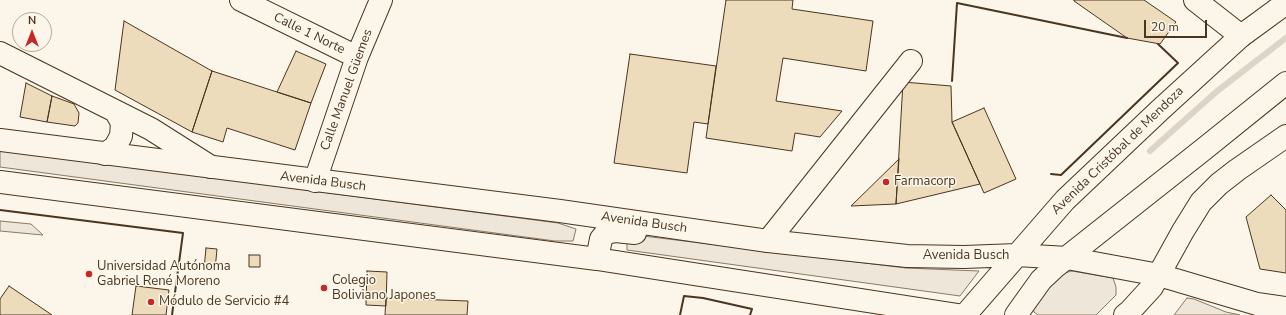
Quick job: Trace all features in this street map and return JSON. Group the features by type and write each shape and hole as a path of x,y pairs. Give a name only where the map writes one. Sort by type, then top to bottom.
{"main road":[{"name":"Calle 1 Norte","path":"241,0 356,57"},
{"name":"Calle Manuel Güemes","path":"315,181 356,57 381,0"},
{"path":"1195,0 1242,36"},
{"name":"Avenida Cristóbal de Mendoza","path":"965,315 1016,255 1071,195 1160,110 1242,36 1286,3"},
{"path":"0,53 151,129 210,167"},
{"path":"768,241 911,61"},
{"path":"1016,315 1041,280 1056,266 1286,83"},
{"path":"105,154 115,147 121,136 122,123 116,112"},
{"path":"1237,170 1286,122"},
{"path":"1125,315 1152,287 1201,202 1219,184 1237,170 1286,136"},
{"name":"Avenida Busch","path":"0,140 560,212 768,241 907,256 964,257 1016,255 1067,258 1159,274 1257,304 1286,308"},
{"path":"0,182 597,259 958,315"},
{"path":"597,259 601,239 606,233 615,230 687,241 721,234"},
{"path":"837,297 868,315"}],"shaded area":[{"path":"0,150 558,223 576,229 573,241 555,241 0,167"},
{"path":"0,221 31,224 43,235 0,231"},
{"path":"635,235 906,268 979,271 960,296 627,250 627,239"},
{"path":"1072,271 1113,278 1116,287 1116,295 1096,315 1038,315 1034,312 1033,307 1056,277"},
{"path":"1187,298 1194,299 1226,312 1240,315 1174,315"}],"building":[{"path":"726,0 793,0 792,9 873,21 866,71 783,58 776,101 842,111 820,137 795,133 792,151 706,138"},
{"path":"1074,0 1144,0 1176,22 1160,44 1127,38"},
{"path":"124,21 212,71 192,132 115,90"},
{"path":"296,51 326,64 311,103 277,92"},
{"path":"630,54 716,66 708,124 694,122 687,173 614,163"},
{"path":"212,71 311,103 295,150 227,128 223,142 192,132"},
{"path":"903,82 951,86 952,122 980,184 896,204"},
{"path":"26,83 52,96 47,122 20,117"},
{"path":"52,96 74,104 79,113 78,123 75,126 47,122"},
{"path":"984,108 1016,179 984,193 952,122"},
{"name":"Farmacorp","path":"899,159 896,204 851,206"},
{"path":"1271,195 1286,210 1286,273 1260,269 1246,217"},
{"path":"206,248 217,249 215,270 204,269"},
{"path":"249,255 260,255 260,267 249,267"},
{"path":"367,271 387,272 386,306 366,305"},
{"path":"9,286 52,315 0,315 0,299"},
{"name":"Módulo de Servicio #4","path":"136,286 169,290 166,315 132,315"},
{"path":"386,298 468,301 467,315 385,315"}],"waterway":[{"path":"1150,151 1216,92 1286,38"}],"wall":[{"path":"952,81 957,3 1127,38"},
{"path":"1051,174 1061,175 1178,63 1158,44"},
{"path":"0,210 183,233 172,315"},
{"path":"680,315 684,296 703,298 752,309 750,315"}],"place":[{"name":"Farmacorp","path":"886,182"},
{"name":"Universidad Autónoma Gabriel René Moreno","path":"89,274"},
{"name":"Colegio Boliviano Japones","path":"324,288"},
{"name":"Módulo de Servicio #4","path":"151,302"}]}
